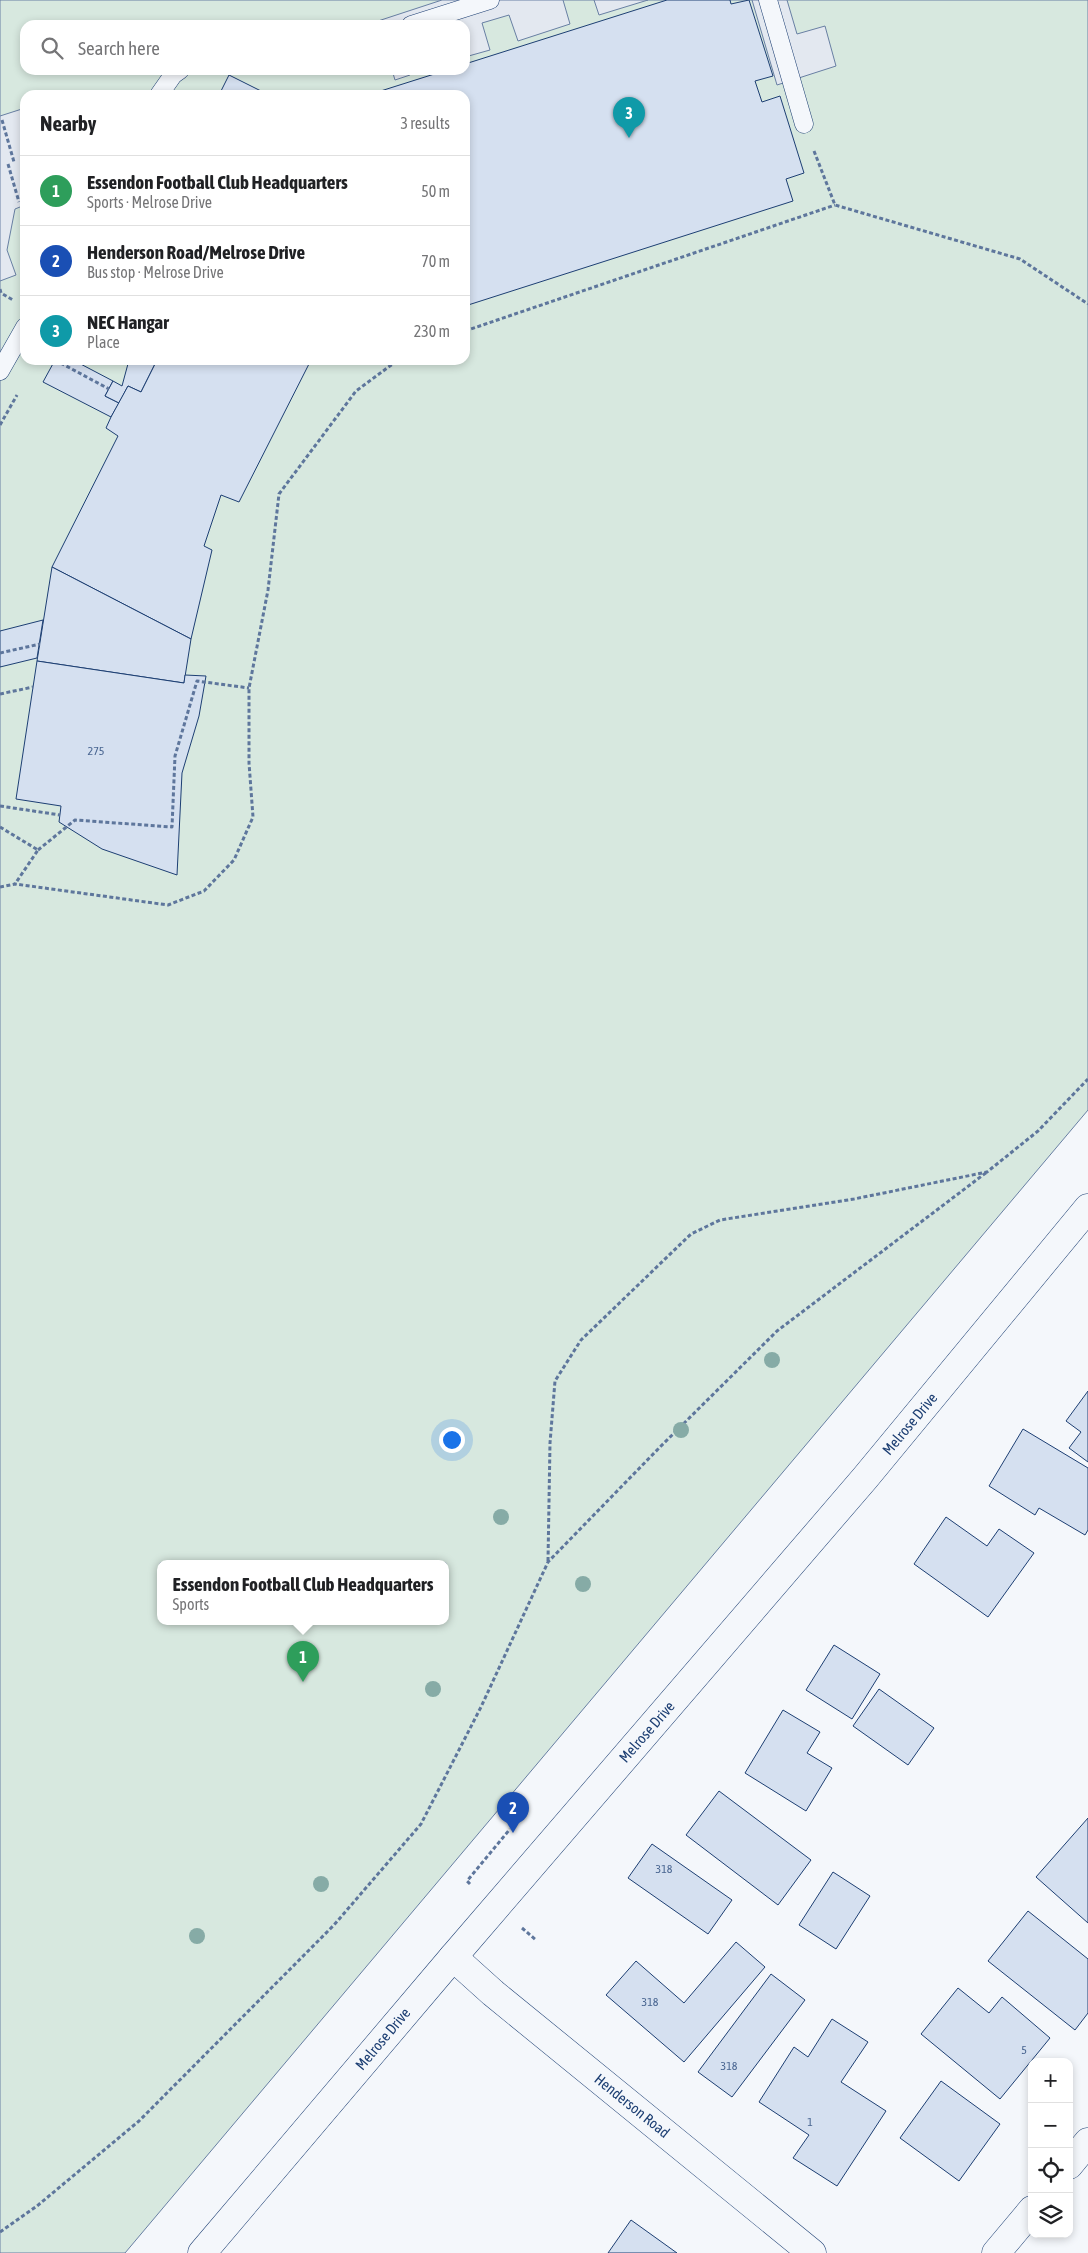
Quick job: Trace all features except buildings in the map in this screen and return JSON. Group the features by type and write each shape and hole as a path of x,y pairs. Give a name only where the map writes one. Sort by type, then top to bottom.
{"street":[{"name":"Melrose Drive","path":"202,2253 453,1957 865,1478 1088,1208"},
{"name":"Henderson Road","path":"453,1957 501,1999 812,2253"},
{"path":"1073,2160 1088,2142"},
{"path":"996,2253 1028,2215"}],"lane":[{"path":"427,20 490,0"},
{"path":"768,0 804,124"},
{"path":"162,90 173,75"},
{"path":"2,362 20,335"}],"path":[{"path":"2,120 14,162"},
{"path":"804,124 835,205"},
{"path":"8,164 19,202"},
{"path":"470,329 835,205 1020,259 1088,304"},
{"path":"0,289 1,293 17,302"},
{"path":"64,365 109,389"},
{"path":"0,888 15,884 168,905 204,891 234,860 253,817 249,763 249,688 268,590 279,494 356,392 391,365"},
{"path":"0,411 6,414"},
{"path":"0,653 40,644"},
{"path":"15,884 38,850 75,820 172,827 175,756 197,681 249,688"},
{"path":"0,694 33,687"},
{"path":"0,806 60,815"},
{"path":"0,827 38,850"},
{"path":"0,2232 37,2206 139,2122 334,1925 421,1824 481,1707 548,1562 777,1331 988,1172 1038,1131 1088,1080"},
{"path":"548,1562 550,1443 555,1381 581,1340 691,1234 720,1220 854,1200 988,1172"},
{"path":"471,1884 467,1881 510,1829"},
{"path":"518,1924 536,1940"}],"shaded area":[{"path":"0,0 1088,0 1088,1110 125,2253 0,2253"},
{"path":"442,0 563,0 570,24 518,41 509,15 482,23 490,50 470,56 470,20 381,20"},
{"path":"594,0 648,0 599,15"},
{"path":"752,0 787,0 797,34 825,26 836,66 777,85"},
{"path":"394,75 410,75 395,80"},
{"path":"20,110 20,207 15,209 7,250 16,275 0,281 0,116"}],"place":[{"name":"NEC Hangar","path":"629,138"},
{"name":"Essendon Football Club Headquarters","path":"303,1682"},
{"name":"Henderson Road/Melrose Drive","path":"513,1833"}]}
